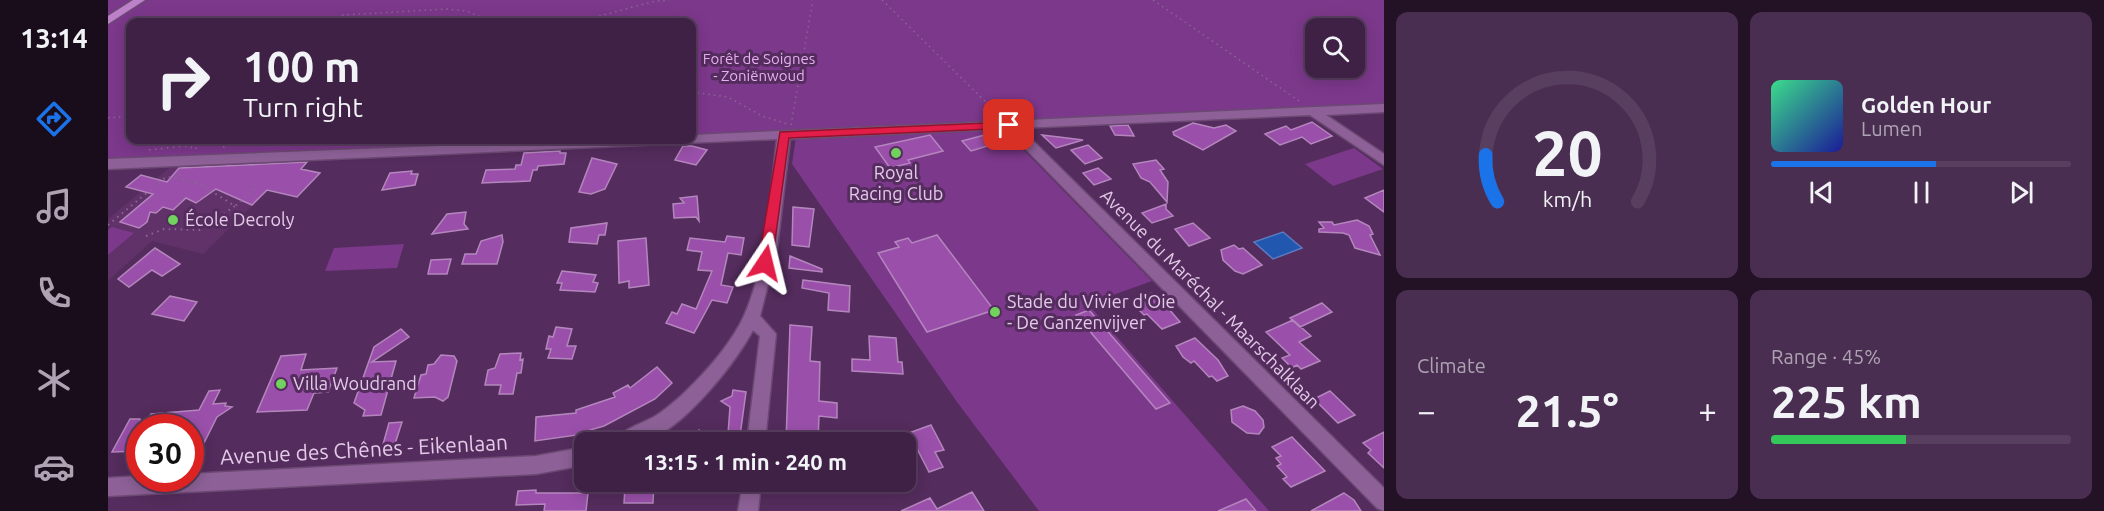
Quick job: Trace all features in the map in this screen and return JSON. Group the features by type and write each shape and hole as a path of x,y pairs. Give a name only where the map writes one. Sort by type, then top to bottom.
{"main road":[{"path":"108,21 140,0"}],"street":[{"path":"696,139 1384,108"},
{"path":"1314,112 1384,160"},
{"name":"Avenue du Maréchal - Maarschalklaan","path":"1009,125 1384,501"},
{"path":"642,432 675,413 700,388 731,350 751,318 763,274 787,134"},
{"path":"108,164 587,144"},
{"path":"751,318 768,334 757,432"},
{"name":"Avenue des Chênes - Eikenlaan","path":"108,487 536,465 574,458"},
{"path":"748,511 751,492"}],"path":[{"path":"593,18 651,2 669,0"},
{"path":"696,93 728,97 762,116 791,126 813,0"},
{"path":"882,0 1009,125"},
{"path":"1153,0 1314,112"},
{"path":"336,18 343,15 447,9 466,11 483,18"},
{"path":"108,118 126,116"},
{"path":"196,144 196,148 203,148"},
{"path":"218,147 229,144"},
{"path":"177,178 181,173"},
{"path":"108,225 166,177 200,184 235,206"},
{"path":"146,236 164,229 200,230 235,206 258,186"}],"shaded area":[{"name":"École Decroly","path":"300,159 203,254 152,241 108,281 108,219 173,165"}],"green space":[{"name":"Forêt de Soignes - Zoniënwoud","path":"108,0 1384,0 1384,107 696,137 696,18 126,18 126,144 551,144 108,163"},
{"name":"Stade du Vivier d'Oie - De Ganzenvijver","path":"1002,128 1152,281 1088,304 1269,511 1039,511 957,402 792,164 796,137"},
{"path":"1354,148 1383,169 1333,186 1305,164"},
{"path":"112,227 134,233 108,255 108,230"},
{"path":"404,244 397,268 325,271 334,248"}],"water":[{"path":"1283,232 1302,248 1273,259 1254,242"}],"building":[{"path":"1312,122 1332,136 1311,144 1302,137 1280,145 1265,134 1286,126 1291,130"},
{"path":"1193,123 1214,128 1226,125 1236,131 1203,150 1174,135 1173,132"},
{"path":"1128,125 1134,136 1115,135 1110,126"},
{"path":"992,133 1001,142 971,151 962,141"},
{"path":"930,135 943,151 908,160 910,163 890,168 875,147"},
{"path":"1042,135 1059,137 1083,140 1056,148"},
{"path":"1088,145 1102,158 1085,164 1071,150"},
{"path":"683,146 707,150 696,165 675,160"},
{"path":"560,151 560,153 566,153 564,164 538,166 537,170 533,170 530,181 482,183 486,170 515,169 516,165 521,165 524,153"},
{"path":"592,158 617,164 605,189 591,194 579,192"},
{"path":"1156,160 1164,169 1160,170 1168,182 1167,202 1150,182 1141,178 1133,164"},
{"path":"307,162 301,169 320,173 297,197 267,190 252,205 216,189 196,203 186,198 173,210 163,207 156,213 150,212 147,222 139,228 120,222 153,194 126,187 141,175 167,182 179,168"},
{"path":"1098,168 1111,179 1094,185 1083,173"},
{"path":"412,171 411,174 418,174 415,185 382,190 390,173"},
{"path":"1384,190 1384,212 1365,198"},
{"path":"697,196 699,221 696,217 674,218 673,204 684,203 680,198"},
{"path":"1166,204 1166,209 1173,216 1152,223 1142,213"},
{"path":"793,207 814,209 809,247 792,245"},
{"path":"466,212 464,224 468,229 432,234 447,214"},
{"path":"1357,220 1369,226 1373,234 1370,235 1380,255 1355,248 1349,235 1319,232 1319,229 1324,228 1319,222 1332,222 1334,225"},
{"path":"607,223 605,235 599,235 597,244 569,242 571,228"},
{"path":"1193,223 1210,238 1189,246 1175,229"},
{"path":"502,235 503,242 497,264 462,264 465,254 476,254 481,241"},
{"path":"937,235 994,310 927,332 878,253 899,247 895,242 908,238 912,243"},
{"path":"727,236 744,238 741,255 728,253 721,285 733,287 727,303 712,300 694,333 666,323 672,312 677,314 682,304 696,309 712,271 698,270 702,252 687,250 690,238 725,242"},
{"path":"646,238 649,285 629,288 629,281 619,283 618,241"},
{"path":"1234,245 1239,249 1243,248 1262,265 1243,274 1235,271 1223,260 1221,250"},
{"path":"155,248 180,264 162,276 152,270 129,287 118,279"},
{"path":"790,256 822,269 822,272 789,268"},
{"path":"451,259 447,274 428,274 431,260"},
{"path":"562,271 596,275 593,282 598,283 595,292 560,290 562,283 557,283"},
{"path":"803,280 850,286 849,312 828,310 829,293 802,288"},
{"path":"1152,293 1180,322 1162,329 1134,305 1145,301 1142,297"},
{"path":"170,296 197,302 184,321 152,314"},
{"path":"1322,303 1332,312 1300,327 1290,318"},
{"path":"1089,310 1170,403 1156,409 1076,315"},
{"path":"1293,320 1311,336 1299,342 1320,361 1301,369 1297,365 1292,368 1282,358 1290,355 1266,332"},
{"path":"790,325 812,327 810,361 820,362 819,401 837,403 837,418 819,416 818,432 786,432"},
{"path":"556,327 572,329 567,346 576,346 572,359 548,358 551,349 546,349 549,336 553,337"},
{"path":"401,329 409,337 372,362 396,361 381,415 363,416 365,410 354,403 374,347"},
{"path":"869,336 896,338 898,362 902,362 903,374 852,371 852,359 870,360"},
{"path":"1195,338 1218,360 1228,376 1217,381 1212,376 1209,377 1194,361 1191,363 1183,357 1176,346"},
{"path":"521,353 520,360 523,359 521,373 517,373 513,394 499,394 501,385 485,385 488,370 495,368 500,354"},
{"name":"Villa Woudrand","path":"306,354 301,370 337,368 328,392 314,393 307,410 257,412 281,356"},
{"path":"441,355 454,356 457,361 448,397 443,401 435,397 414,398 421,375 426,374 428,365 434,364"},
{"path":"657,367 672,383 655,399 604,426 590,430 591,432 574,432 574,435 535,441 536,417 576,413 576,410 615,397 613,393 628,385 630,388"},
{"path":"220,390 213,404 226,403 225,406 232,407 217,417 204,443 204,414 151,414 199,410 209,391"},
{"path":"733,390 746,392 741,432 728,432 730,407 721,401 732,396"},
{"path":"1330,391 1355,415 1338,423 1314,399"},
{"path":"1243,406 1255,411 1263,420 1264,427 1259,434 1247,433 1232,422 1231,410"},
{"path":"402,422 394,447 382,448 389,423"},
{"path":"931,425 944,450 935,452 943,467 929,472 916,447 916,432 912,432"},
{"path":"126,426 126,452 112,452"},
{"path":"1384,432 1384,468 1368,453 1371,450 1363,443"},
{"path":"1292,437 1325,471 1291,487 1283,479 1287,477 1277,466 1281,464 1276,458 1281,456 1272,447"},
{"path":"536,490 536,493 588,493 586,511 544,511 545,504 516,505 518,491"},
{"path":"625,492 654,492 653,503 624,503"},
{"path":"972,492 984,511 901,511 930,498 937,509"},
{"path":"1344,493 1354,500 1361,511 1311,511"},
{"path":"1246,499 1256,511 1218,511"}],"place":[{"name":"Royal Racing Club","path":"896,153"},
{"name":"École Decroly","path":"173,220"},
{"name":"Stade du Vivier d'Oie - De Ganzenvijver","path":"995,312"},
{"name":"Villa Woudrand","path":"281,384"}],"route":[{"path":"765,263 784,135 1009,125"}]}
